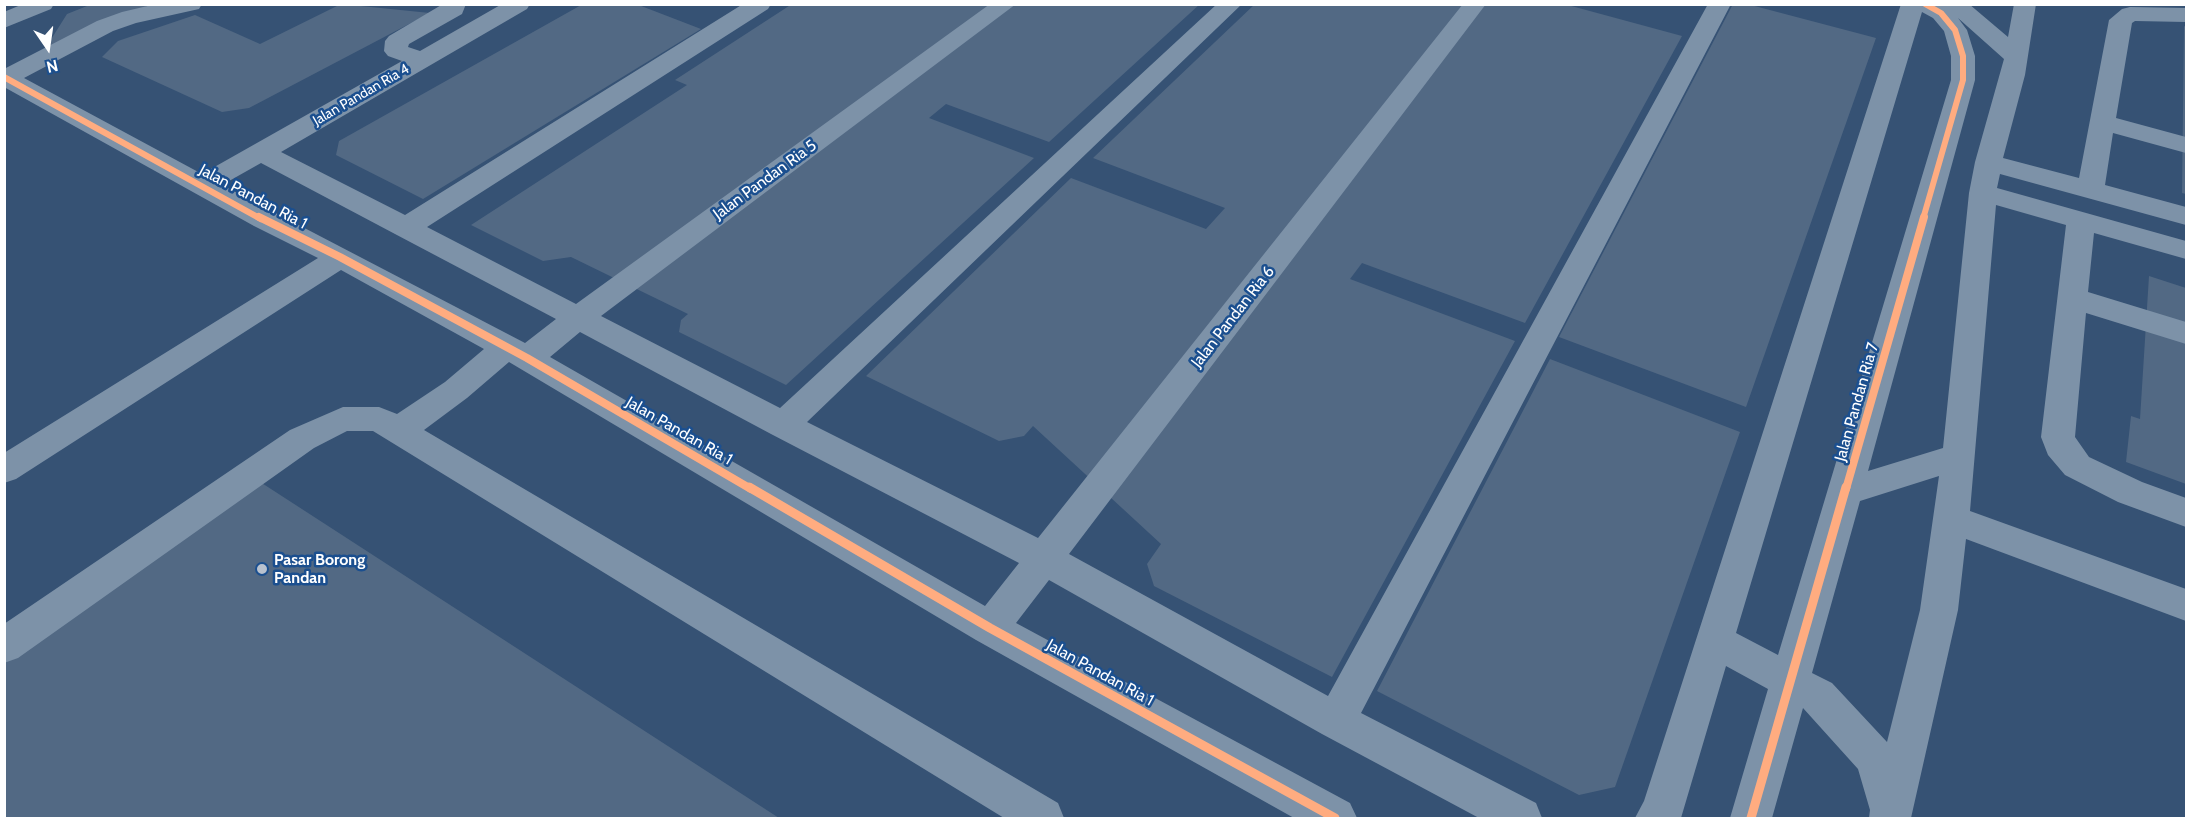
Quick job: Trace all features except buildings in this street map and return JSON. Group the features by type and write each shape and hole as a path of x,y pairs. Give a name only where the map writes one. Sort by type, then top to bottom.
{"street":[{"path":"4,21 44,4"},
{"path":"5,77 105,26 130,17 191,4"},
{"path":"423,60 396,51 397,41 454,9 455,4"},
{"name":"Jalan Pandan Ria 4","path":"203,185 519,4"},
{"path":"405,228 759,4"},
{"name":"Jalan Pandan Ria 5","path":"398,431 456,390 579,317 1005,4"},
{"path":"783,425 1231,4"},
{"name":"Jalan Pandan Ria 6","path":"990,628 1475,4"},
{"path":"1336,721 1720,4"},
{"path":"1656,819 1661,814 1716,641 1913,4"},
{"name":"Jalan Pandan Ria 7","path":"1751,819 1963,80 1963,56 1955,30 1941,13 1925,4"},
{"path":"1955,4 2015,56"},
{"path":"1891,814 1939,610 1959,456 1982,201 1990,154 2013,75 2025,4"},
{"path":"2092,181 2118,30 2124,16 2187,15"},
{"name":"Jalan Pandan Ria 1","path":"5,77 264,220 340,257 517,353 990,628 1335,819"},
{"path":"2102,122 2187,145"},
{"path":"261,152 1045,559 1336,721 1521,819"},
{"path":"1990,154 2092,181 2187,216"},
{"path":"1982,201 2080,227 2187,250"},
{"path":"2080,227 2058,437 2061,446 2078,466 2092,474 2130,492 2187,513"},
{"path":"4,470 340,257"},
{"path":"2073,298 2187,333"},
{"path":"4,646 302,439 343,419 379,419 1043,819"},
{"path":"1845,492 1959,456"},
{"path":"1952,519 2187,605"},
{"path":"1716,641 1818,696 1875,759 1891,814"}],"cycle path":[{"path":"1751,818 1963,80 1963,56 1955,30 1941,13 1925,4"},
{"path":"4,77 264,220 340,257 527,358 990,628 1335,818"}],"place":[{"name":"Pasar Borong Pandan","path":"262,569"}]}
